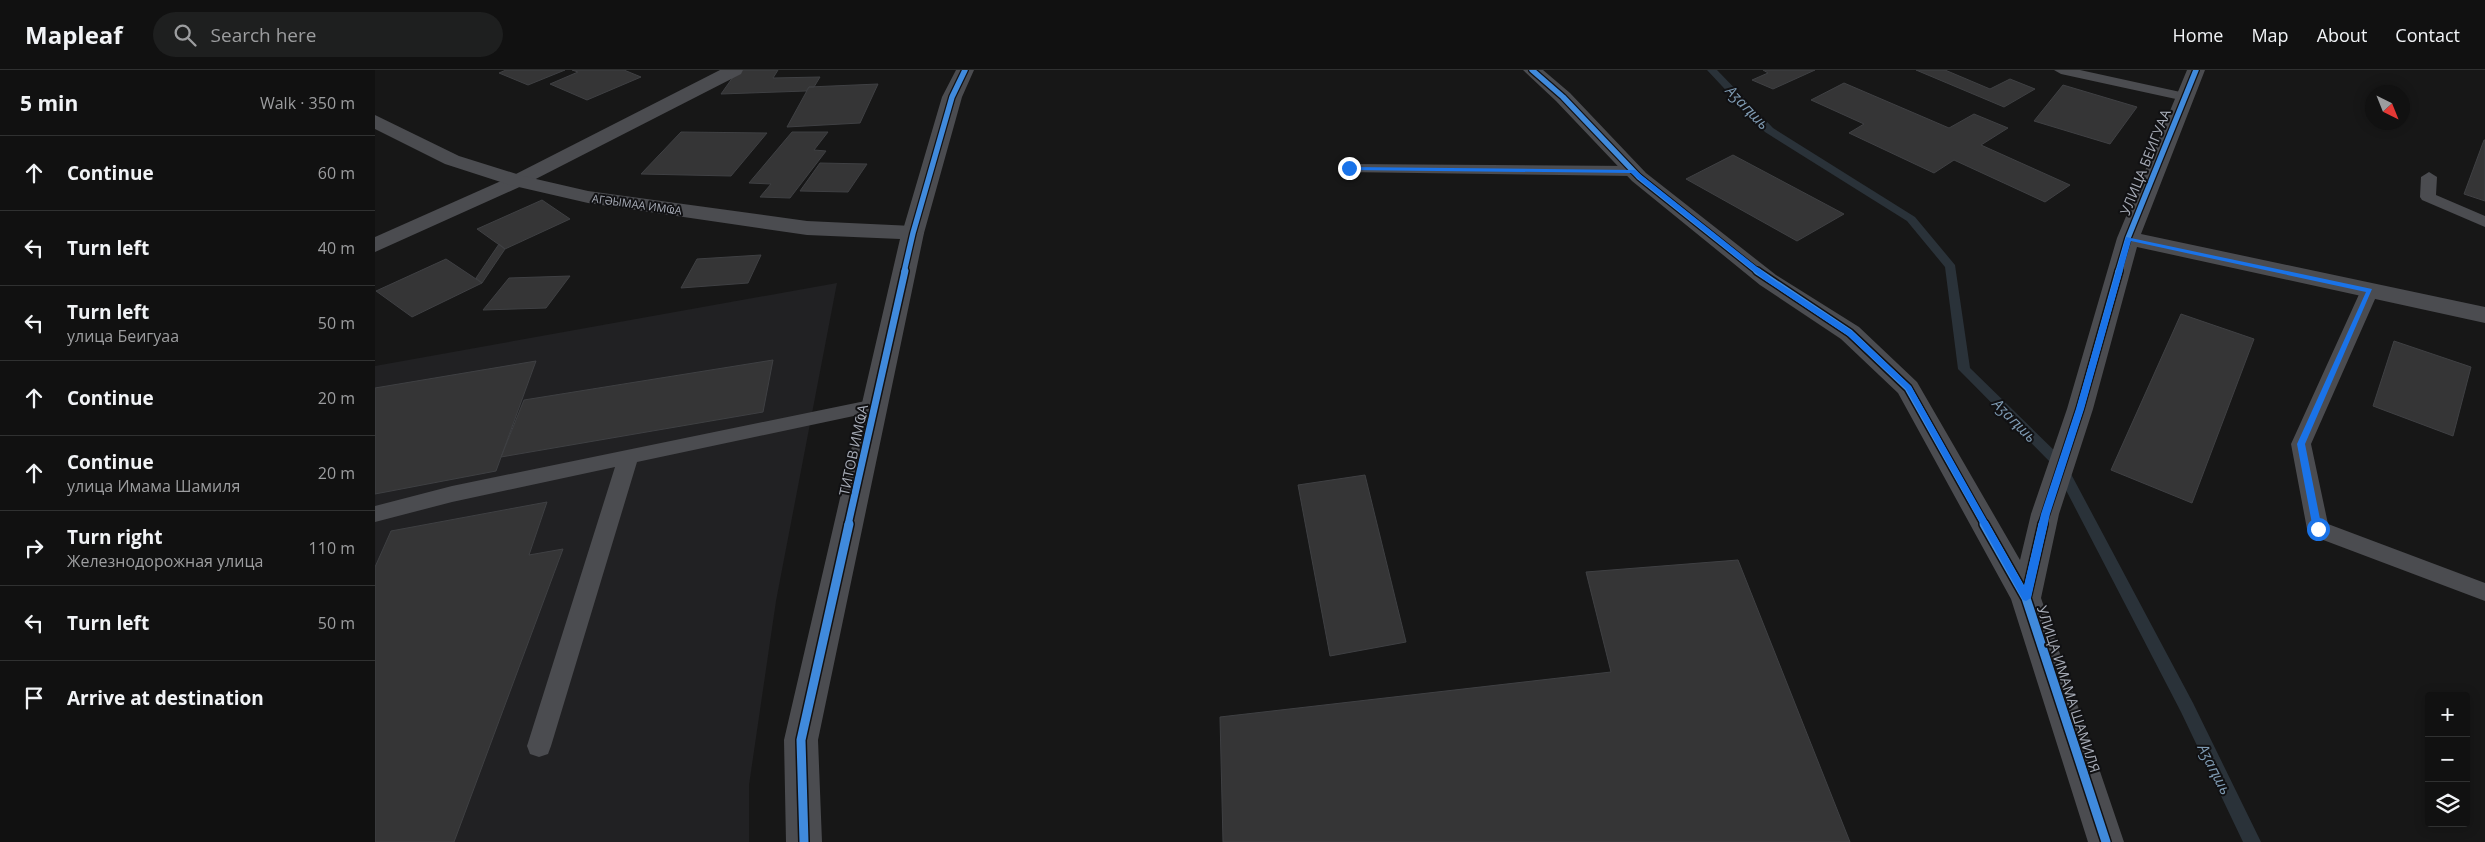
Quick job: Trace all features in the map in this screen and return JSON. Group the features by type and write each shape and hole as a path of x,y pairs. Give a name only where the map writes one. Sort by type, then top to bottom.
{"street":[{"path":"375,246 517,181 734,70"},
{"name":"ТИТОВ ИМҨА","path":"804,842 801,740 913,233 952,97 965,70"},
{"path":"1532,70 1563,97 1633,171 1768,280 1849,333 1909,388 2026,598"},
{"name":"УЛИЦА БЕИГУАА","path":"2080,409 2128,238 2196,70"},
{"name":"АГӘЫМАА ИМҨА","path":"375,120 452,160 517,181 588,197 807,228 913,233"},
{"path":"2128,238 2485,315"},
{"name":"УЛИЦА ИМАМА ШАМИЛЯ","path":"2080,409 2045,514 2026,598 2106,842"}],"lane":[{"path":"2061,70 2185,97"},
{"path":"1349,168 1633,171"},
{"path":"2429,177 2428,196 2485,222"},
{"path":"2370,290 2301,444 2318,529 2485,592"},
{"path":"375,514 452,494 875,405"},
{"path":"539,746 628,458"}],"shaded area":[{"path":"837,283 776,601 749,785 749,842 375,842 375,366"}],"building":[{"path":"506,70 565,70 528,85 499,73"},
{"path":"572,70 624,70 641,77 587,100 550,84 578,72"},
{"path":"738,70 778,70 773,78 820,77 814,87 809,87 806,91 721,94"},
{"path":"1763,70 1815,70 1773,89 1752,80 1768,73"},
{"path":"1916,70 1945,70 1990,89 2010,79 2035,89 2004,107"},
{"path":"1844,83 1949,128 1974,114 2008,128 1981,145 2070,185 2045,202 1954,160 1934,173 1849,133 1864,124 1811,100"},
{"path":"878,84 860,123 787,127 809,87"},
{"path":"2063,85 2137,107 2110,144 2034,121"},
{"path":"681,132 767,133 731,176 641,174"},
{"path":"792,132 828,132 814,150 826,151 790,198 760,197 771,184 749,183"},
{"path":"2485,140 2485,201 2464,194"},
{"path":"1733,155 1844,214 1797,241 1686,179"},
{"path":"820,163 867,164 848,192 800,191"},
{"path":"542,200 570,219 505,249 477,229"},
{"path":"499,244 505,249 482,283 476,278"},
{"path":"761,255 748,283 681,288 697,259"},
{"path":"446,259 482,283 412,317 376,291"},
{"path":"570,276 546,308 483,310 509,278"},
{"path":"2181,314 2254,339 2192,503 2111,470"},
{"path":"2394,341 2471,367 2453,436 2373,406"},
{"path":"773,360 763,412 501,457 524,400"},
{"path":"536,361 496,471 375,494 375,388"},
{"path":"1365,475 1406,642 1330,656 1298,485"},
{"path":"547,502 529,555 563,549 454,842 375,842 375,567 391,531"},
{"path":"1738,560 1850,842 1223,842 1220,717 1611,672 1586,572"}],"waterway":[{"name":"Аӡаԥшь","path":"1712,70 1769,130 1911,219 1951,267 1964,369 2058,462 2187,708 2252,842"}],"cycle path":[{"path":"804,842 801,740 913,233 952,97 965,70"},
{"path":"1532,70 1563,97 1639,177 1768,280 1850,333 1908,388 2026,598"},
{"path":"2106,842 2026,598 2045,514 2080,409 2128,238 2196,70"}],"route":[{"path":"1349,168 1633,171 1639,178 1768,280 1849,333 1909,388 2026,598 2045,514 2080,409 2128,238 2370,290 2301,444 2318,529"}]}
